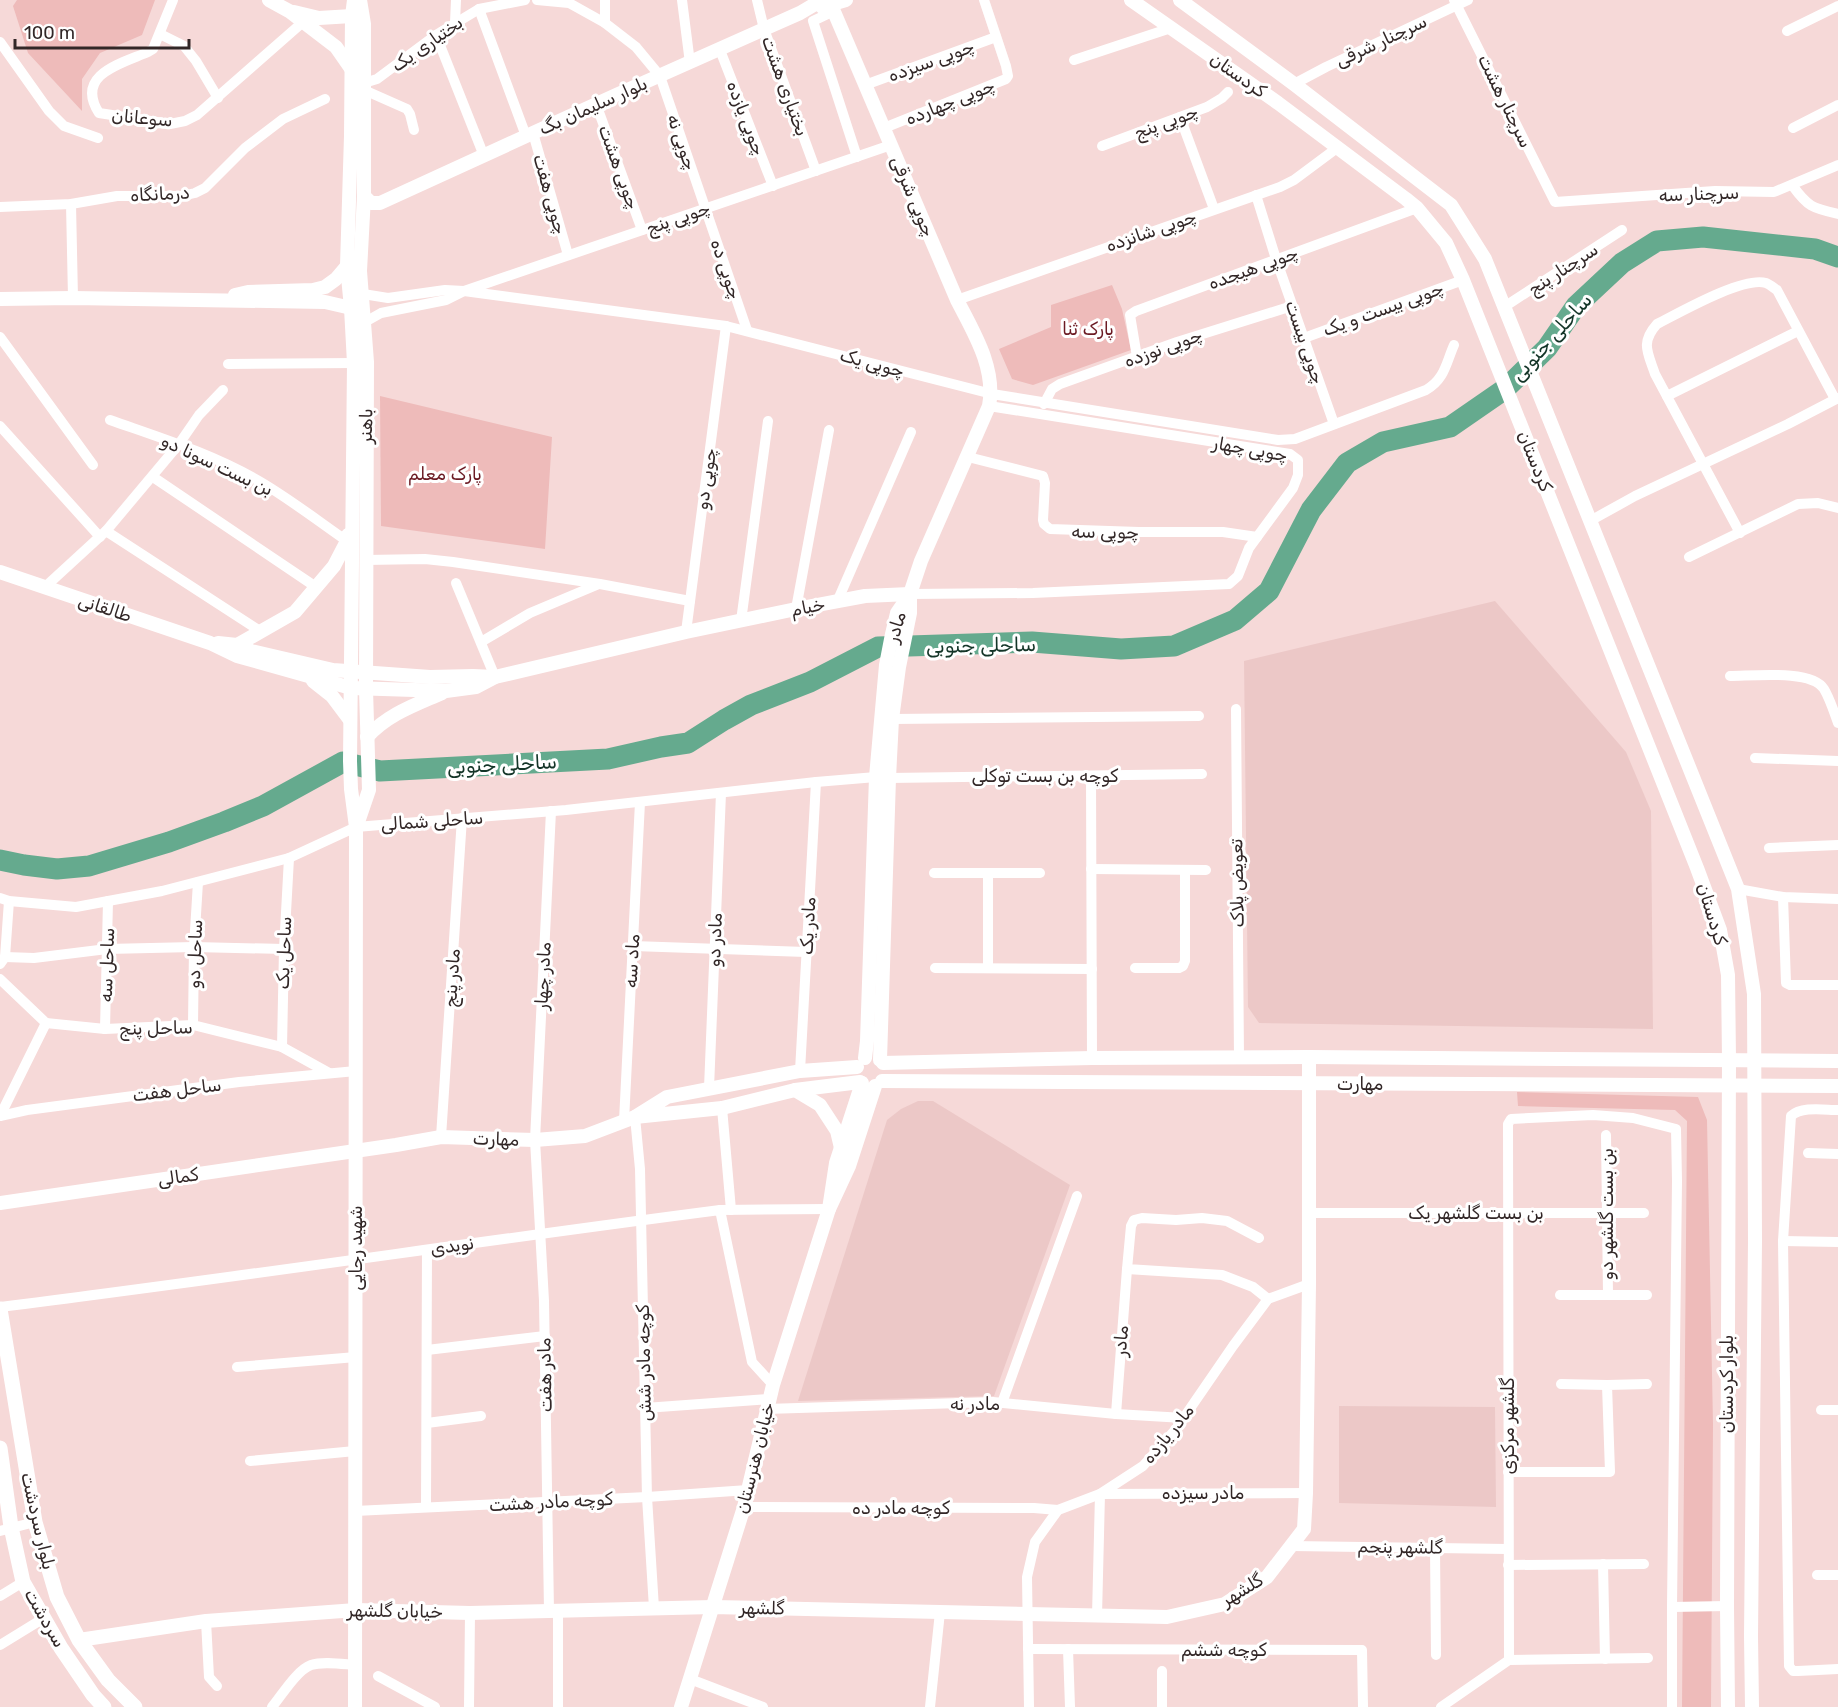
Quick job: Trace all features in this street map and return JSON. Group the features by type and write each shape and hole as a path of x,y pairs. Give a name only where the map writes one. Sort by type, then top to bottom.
{"main road":[{"path":"268,0 289,11 336,47 352,70"},
{"name":"باهنر","path":"354,0 364,86 364,196 360,271 367,362 366,689 369,790 356,826"},
{"name":"باهنر","path":"351,789 351,521 354,363 347,266 352,70 360,0"},
{"name":"بلوار سلیمان بگ","path":"364,196 371,203 380,203 800,13 846,0"},
{"name":"کردستان","path":"1131,0 1278,103 1417,208 1446,243 1500,371 1720,930 1728,975 1730,1060"},
{"name":"کردستان","path":"1180,0 1452,205 1485,259 1738,889 1754,994 1754,1061"},
{"name":"چوپی شرقی","path":"829,4 866,85 957,300 980,346 990,376 991,400"},
{"path":"289,11 319,18 358,20"},
{"path":"1278,103 1294,84"},
{"path":"210,301 248,292 313,290 325,287 336,279 347,266"},
{"path":"0,300 73,298 325,302 351,308"},
{"path":"910,594 921,561 991,400"},
{"path":"237,645 295,612 334,566 347,542 351,521"},
{"name":"طالقانی","path":"0,573 210,643 237,656 351,688"},
{"name":"خیام","path":"351,688 446,691 476,687 495,677 686,632 865,596 910,594"},
{"name":"مادر","path":"861,1062 868,1010 883,777 893,666 899,633 897,613 910,594"},
{"name":"طالقانی","path":"210,643 237,645 251,651 333,670 366,672"},
{"name":"مادر","path":"882,1061 883,777 892,719 893,666"},
{"name":"خیام","path":"366,672 430,677 495,677"},
{"path":"309,678 332,696 350,720"},
{"path":"367,739 378,725 393,715 446,691"},
{"name":"شهید رجایی","path":"351,789 356,826 355,1707"},
{"path":"871,1057 882,1061 886,1069 885,1076 870,1083 856,1075 861,1062 871,1057"},
{"path":"1309,1057 1310,1083"},
{"name":"مهارت","path":"882,1061 1309,1057 1838,1061"},
{"name":"بلوار کردستان","path":"1728,1707 1726,1606 1730,1060"},
{"name":"بلوار کردستان","path":"1752,1707 1754,1061"},
{"name":"مهارت","path":"356,1152 441,1137 535,1140 585,1136 629,1119 667,1097 800,1071 861,1062"},
{"name":"مهارت","path":"629,1119 722,1108 795,1090 870,1083 1838,1086"},
{"name":"خیابان هنرستان","path":"829,1209 836,1163 870,1083"},
{"name":"خیابان هنرستان","path":"681,1707 744,1507 773,1384 829,1209 849,1166 870,1083"},
{"name":"گلشهر","path":"713,1607 1167,1617 1225,1604 1267,1577 1304,1529 1310,1083"},
{"path":"795,1090 819,1105 837,1131 841,1148"},
{"name":"کمالی","path":"0,1203 356,1152"},
{"name":"بلوار سردشت","path":"0,1308 35,1522 57,1597 79,1640 108,1680 135,1707"},
{"name":"سردشت","path":"0,1448 6,1529 23,1582 93,1695 104,1707"},
{"name":"خیابان گلشهر","path":"79,1640 206,1621 356,1610 470,1613 713,1607"}],"street":[{"name":"سوعانان","path":"173,0 153,49 110,67 98,76 93,87 93,99 99,113 170,124 185,121 198,115 303,22"},
{"path":"455,24 456,0"},
{"name":"بختیاری یک","path":"364,86 436,35 478,9 525,0"},
{"path":"537,0 569,3 604,23 636,47 660,76"},
{"path":"604,23 605,0"},
{"path":"682,0 690,63"},
{"name":"بختیاری هشت","path":"757,0 764,29 816,171"},
{"name":"چوپی چهارده","path":"884,128 1006,79 1008,76 1006,66 984,0"},
{"name":"سرچنار شرقی","path":"1294,84 1456,3 1468,0"},
{"name":"سرچنار هشت","path":"1456,3 1555,202"},
{"path":"829,4 813,21 858,157"},
{"path":"1787,31 1838,6"},
{"name":"چوپی هفت","path":"478,9 530,135 568,255"},
{"path":"1074,60 1171,28"},
{"path":"160,34 184,46 196,61 218,98"},
{"path":"436,35 484,156"},
{"name":"چوپی سیزده","path":"866,85 996,37"},
{"path":"0,42 49,111 64,126 98,138"},
{"name":"چوپی یازده","path":"720,50 773,186"},
{"name":"چوپی نه","path":"660,76 705,209"},
{"path":"364,86 406,109 410,114 414,130"},
{"name":"چوپی پنج","path":"1102,146 1214,103 1228,92"},
{"name":"درمانگاه","path":"0,207 71,204 117,196 182,196 195,193 205,188 245,148 283,119 325,99"},
{"name":"چوپی هشت","path":"596,104 642,230"},
{"path":"1793,128 1838,105"},
{"path":"1180,117 1214,209"},
{"name":"چوپی پنج","path":"464,291 891,145"},
{"name":"چوپی شانزده","path":"957,300 1294,180 1337,148"},
{"name":"سرچنار سه","path":"1555,202 1715,191 1774,192 1838,165"},
{"path":"1792,185 1804,201 1814,208 1838,214"},
{"name":"چوپی بیست","path":"1256,195 1276,260 1334,424"},
{"path":"71,204 73,298"},
{"name":"چوپی هیجده","path":"1137,357 1130,315 1144,307 1417,208"},
{"name":"چوپی ده","path":"705,209 747,330"},
{"name":"سرچنار پنج","path":"1504,307 1622,230"},
{"name":"چوپی بیست و یک","path":"1304,338 1463,280"},
{"path":"1590,521 1635,495 1702,464 1788,424 1837,399 1798,331 1778,290 1766,283 1737,286 1657,324 1648,334 1646,348 1655,374 1702,464 1740,532"},
{"name":"چوپی یک","path":"363,294 388,298 445,290 464,291 726,326 991,400 1044,404 1278,440"},
{"name":"چوپی یک","path":"365,322 381,312 446,300 464,291"},
{"name":"چوپی نوزده","path":"1044,404 1052,389 1060,384 1177,342 1292,306"},
{"name":"چوپی دو","path":"686,632 726,326"},
{"path":"1667,396 1798,331"},
{"path":"0,337 93,465"},
{"name":"چوپی چهار","path":"1278,440 1296,439 1433,386 1443,375 1454,345"},
{"path":"228,364 354,363"},
{"path":"45,587 103,534 153,477 199,415 223,390"},
{"name":"چوپی چهار","path":"910,594 1033,593 1229,585 1239,576 1249,548 1293,488 1299,466 1295,456 1279,452 991,400"},
{"name":"بن بست سونا دو","path":"110,420 179,444 258,480 347,542"},
{"path":"741,621 768,421"},
{"path":"0,426 103,534 260,631"},
{"path":"796,609 829,429"},
{"path":"837,602 911,432"},
{"name":"چوپی سه","path":"968,457 1043,476 1046,483 1044,524 1055,531 1223,532 1257,537"},
{"path":"153,477 316,587"},
{"path":"1689,557 1798,504 1818,503 1838,508"},
{"path":"366,560 425,559 453,562 600,584 690,601"},
{"path":"456,583 495,677"},
{"path":"481,642 531,613 600,584"},
{"path":"1730,676 1813,678 1823,687 1838,723"},
{"name":"تعویض پلاک","path":"1236,709 1239,1058"},
{"path":"892,719 1199,716"},
{"path":"1755,758 1838,761"},
{"name":"کوچه بن بست توکلی","path":"883,777 1202,774"},
{"path":"1091,776 1092,1058"},
{"name":"ساحلی شمالی","path":"4,899 76,907 162,891 289,858 356,826 551,812 816,782 883,777"},
{"name":"مادر یک","path":"800,1071 816,782"},
{"name":"مادر دو","path":"709,1088 721,793"},
{"name":"ماد سه","path":"629,1119 633,946 640,802"},
{"name":"مادر چهار","path":"535,1140 551,812"},
{"name":"مادر پنج","path":"441,1137 462,818"},
{"path":"1769,848 1838,845"},
{"name":"ساحل یک","path":"282,1047 289,858"},
{"path":"1091,869 1206,870"},
{"path":"1135,969 1183,966 1185,961 1185,870"},
{"path":"934,873 1040,873"},
{"path":"988,873 988,968"},
{"name":"ساحل دو","path":"193,1025 198,882"},
{"path":"1738,889 1783,897 1838,898"},
{"path":"1783,897 1786,983 1791,985 1838,985"},
{"path":"4,899 2,960 107,949 194,947 284,949"},
{"name":"ساحل سه","path":"105,1029 108,901"},
{"path":"633,946 807,952"},
{"path":"935,968 1092,969"},
{"path":"0,979 46,1023 0,1116"},
{"name":"ساحل پنج","path":"46,1023 105,1029 193,1025 282,1047 329,1073"},
{"name":"ساحل هفت","path":"0,1116 27,1110 239,1082 356,1071"},
{"path":"722,1108 726,1210 752,1362 773,1384"},
{"path":"1838,1110 1803,1110 1791,1116 1783,1241 1789,1666 1793,1671 1838,1669"},
{"name":"گلشهر مرکزی","path":"1509,1660 1507,1212 1508,1124 1511,1119 1593,1115 1633,1118 1676,1129 1672,1607"},
{"name":"کوچه مادر شش","path":"629,1119 640,1169 647,1497 654,1608"},
{"name":"بن بست گلشهر دو","path":"1606,1135 1608,1294"},
{"name":"مادر هفت","path":"535,1140 545,1336 547,1502 558,1707"},
{"path":"1808,1153 1838,1154"},
{"path":"1002,1403 1077,1196"},
{"name":"نویدی","path":"0,1308 640,1220 726,1210 829,1209"},
{"name":"بن بست گلشهر یک","path":"1309,1212 1644,1213"},
{"name":"مادر","path":"1116,1414 1126,1269 1131,1226 1134,1220 1202,1218 1227,1221 1259,1238"},
{"path":"1783,1241 1838,1242"},
{"path":"426,1507 427,1250"},
{"path":"1126,1269 1222,1275 1253,1287 1268,1299 1309,1284"},
{"path":"1560,1295 1647,1295"},
{"name":"مادر یازده","path":"1058,1510 1100,1494 1143,1466 1176,1429 1268,1299"},
{"path":"427,1350 545,1336"},
{"path":"237,1367 356,1357"},
{"path":"1561,1384 1647,1384"},
{"path":"1508,1472 1610,1472 1607,1385"},
{"name":"مادر نه","path":"645,1408 767,1404 993,1402 1184,1418"},
{"path":"1821,1410 1838,1410"},
{"path":"427,1423 481,1416"},
{"path":"249,1461 355,1451"},
{"name":"کوچه مادر هشت","path":"355,1510 647,1497 748,1490"},
{"name":"مادر سیزده","path":"1100,1494 1306,1493"},
{"path":"1097,1616 1100,1494"},
{"name":"کوچه مادر ده","path":"744,1507 1058,1510"},
{"path":"1029,1707 1027,1577 1035,1542 1058,1510"},
{"path":"6,1529 35,1522"},
{"name":"گلشهر پنجم","path":"1291,1546 1508,1549"},
{"path":"1435,1548 1436,1655"},
{"path":"1508,1564 1644,1564"},
{"path":"1603,1564 1605,1659"},
{"path":"1817,1575 1838,1575"},
{"path":"0,1596 23,1582"},
{"path":"1672,1707 1672,1607 1726,1606"},
{"path":"930,1707 940,1612"},
{"path":"469,1707 470,1613"},
{"path":"0,1645 44,1618"},
{"path":"206,1621 209,1677 217,1686"},
{"name":"کوچه ششم","path":"1028,1649 1362,1650 1363,1707"},
{"path":"1068,1650 1070,1707"},
{"path":"1441,1707 1509,1660 1647,1658"},
{"path":"272,1707 306,1667 314,1664 355,1665"},
{"path":"1162,1671 1162,1707"},
{"path":"378,1676 435,1707"},
{"path":"690,1679 762,1707"}],"shaded area":[{"path":"1495,601 1626,752 1651,811 1653,1029 1259,1023 1248,1007 1244,661"},
{"path":"918,1101 933,1101 1070,1185 994,1396 798,1401 887,1120 901,1109"},
{"path":"1339,1406 1495,1407 1496,1507 1339,1503"}],"green space":[{"path":"17,0 155,0 142,35 100,53 82,79 82,111 28,53 13,6"},
{"name":"پارک ثنا","path":"1112,285 1122,309 1131,350 1033,385 1012,379 999,349 1051,327 1051,305"},
{"name":"پارک معلم","path":"380,396 552,437 545,549 381,526"},
{"path":"1517,1092 1698,1097 1707,1120 1713,1424 1711,1707 1682,1707 1687,1121 1675,1110 1518,1106"}],"waterway":[{"name":"ساحلی جنوبی","path":"0,860 57,869 89,866 169,842 224,822 263,806 343,762 380,771 608,759 688,743 751,705 810,682 878,647 1032,642 1121,649 1174,646 1235,620 1269,591 1311,510 1347,463 1383,442 1450,427 1505,389 1547,348 1576,306 1622,263 1657,241 1703,237 1815,249 1838,257"}]}
